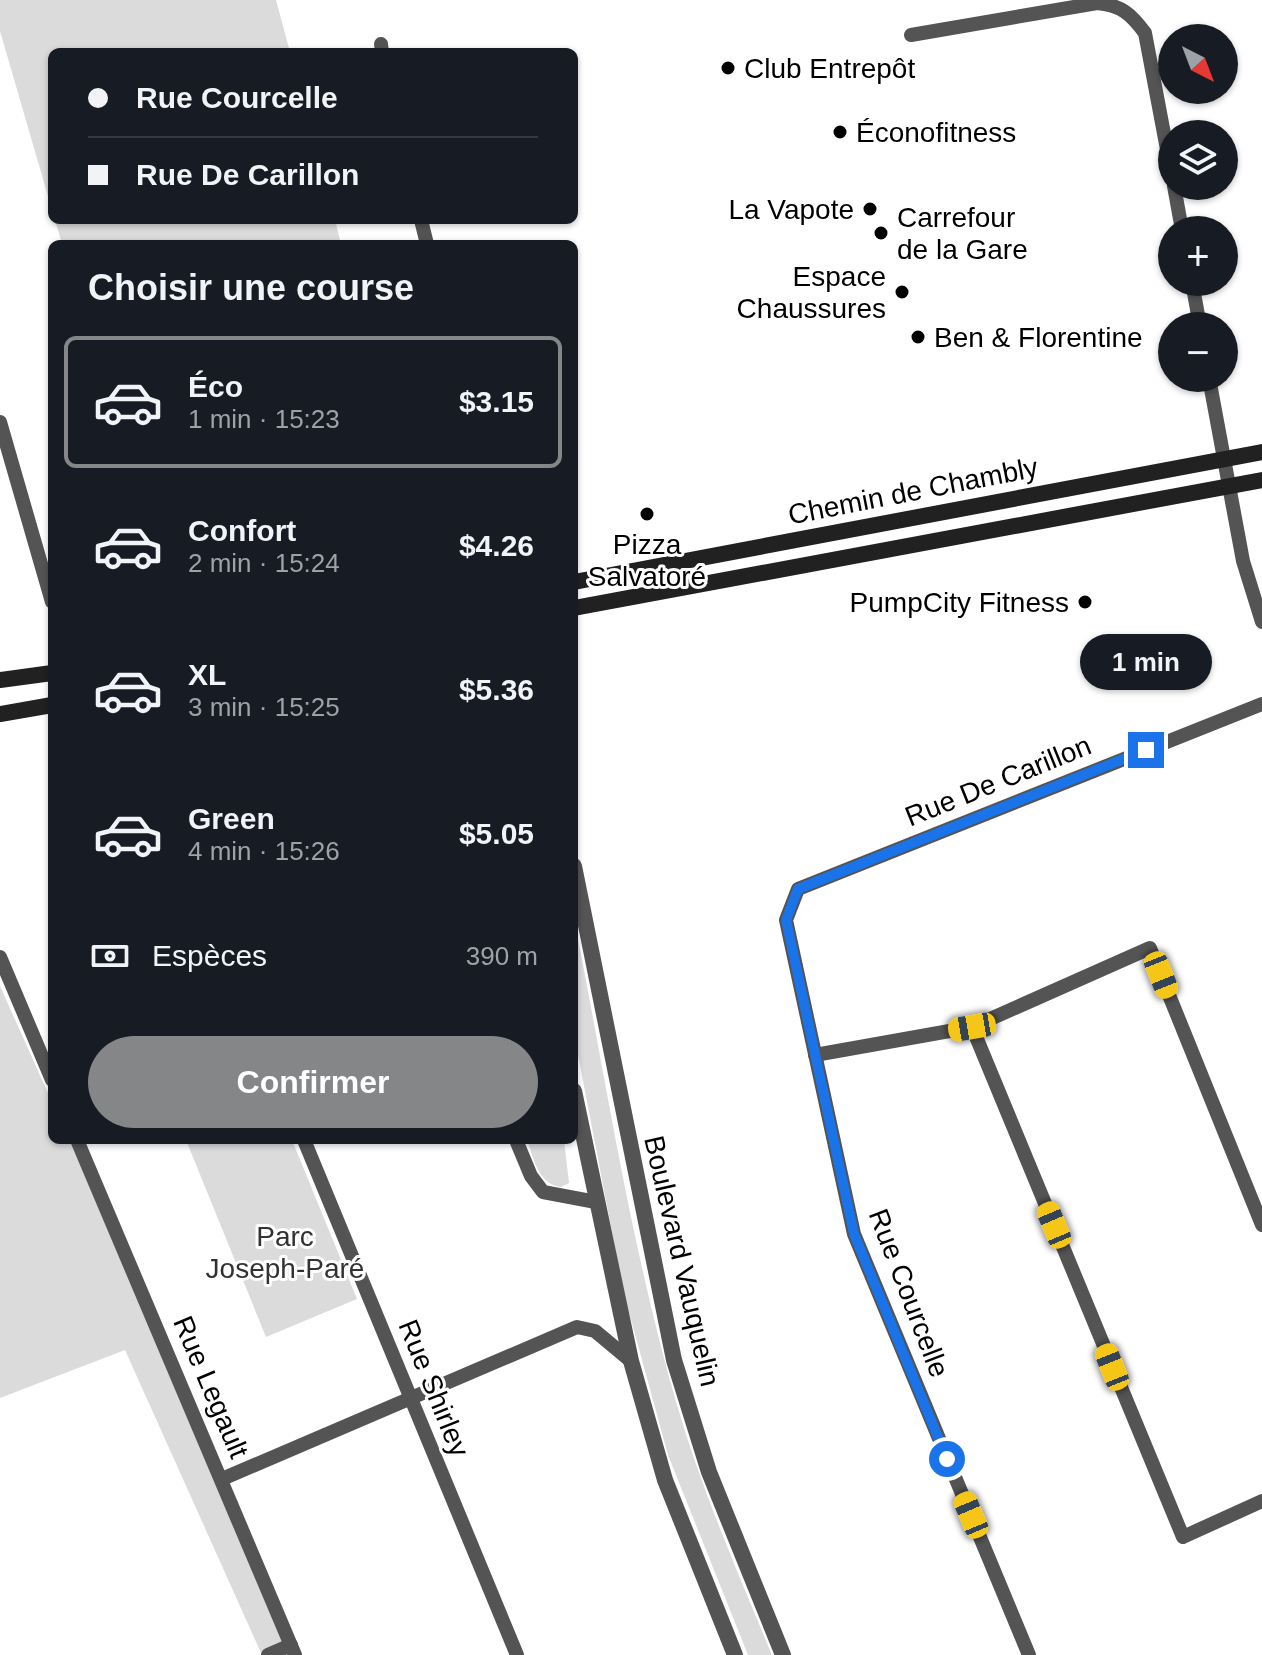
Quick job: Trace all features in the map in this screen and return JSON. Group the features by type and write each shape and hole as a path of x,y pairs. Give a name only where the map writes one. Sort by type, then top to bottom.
{"main road":[{"name":"Chemin de Chambly","path":"578,581 1262,452"},
{"name":"Chemin de Chambly","path":"578,607 1262,480"},
{"path":"0,680 48,674"},
{"path":"0,714 48,706"}],"street":[{"path":"911,35 1097,3 1117,5 1133,17 1145,33 1161,120"},
{"path":"1212,392 1243,561 1262,622"},
{"path":"0,422 48,588"},
{"name":"Rue De Carillon","path":"798,889 1262,704"},
{"name":"Boulevard Vauquelin","path":"578,886 671,1348 709,1472 783,1655"},
{"name":"Rue Courcelle","path":"798,889 786,920 854,1234 1029,1655"},
{"path":"815,1055 972,1027 1150,948 1262,1225"},
{"path":"0,957 48,1071"},
{"path":"972,1027 1183,1537 1262,1501"},
{"path":"578,1111 631,1361 665,1480 735,1655"},
{"name":"Rue Legault","path":"79,1144 293,1650"},
{"name":"Rue Shirley","path":"306,1144 517,1655"},
{"path":"518,1144 531,1176 543,1192 596,1202"},
{"path":"222,1479 577,1327 595,1331 631,1361"},
{"path":"268,1655 293,1650"}],"green space":[{"path":"0,0 276,0 289,48 48,48 48,196 0,31"},
{"path":"56,224 336,224 340,240 61,240"},
{"path":"578,939 620,1163 646,1285 677,1405 721,1532 772,1655 748,1655 668,1455 624,1294 578,1055"},
{"path":"0,986 48,1093 48,1144 71,1144 222,1479 291,1645 262,1655 125,1350 0,1398"},
{"name":"Parc Joseph-Paré","path":"188,1144 294,1144 357,1299 266,1337"},
{"path":"528,1144 564,1144 569,1183 561,1187 553,1185 538,1170"}],"place":[{"name":"Club Entrepôt","path":"728,68"},
{"name":"Éconofitness","path":"840,132"},
{"name":"La Vapote","path":"870,209"},
{"name":"Carrefour de la Gare","path":"881,233"},
{"name":"Espace Chaussures","path":"902,292"},
{"name":"Ben & Florentine","path":"918,337"},
{"name":"Pizza Salvatoré","path":"647,514"},
{"name":"PumpCity Fitness","path":"1085,602"}],"route":[{"path":"947,1459 854,1234 786,920 798,889 1146,750"}]}
